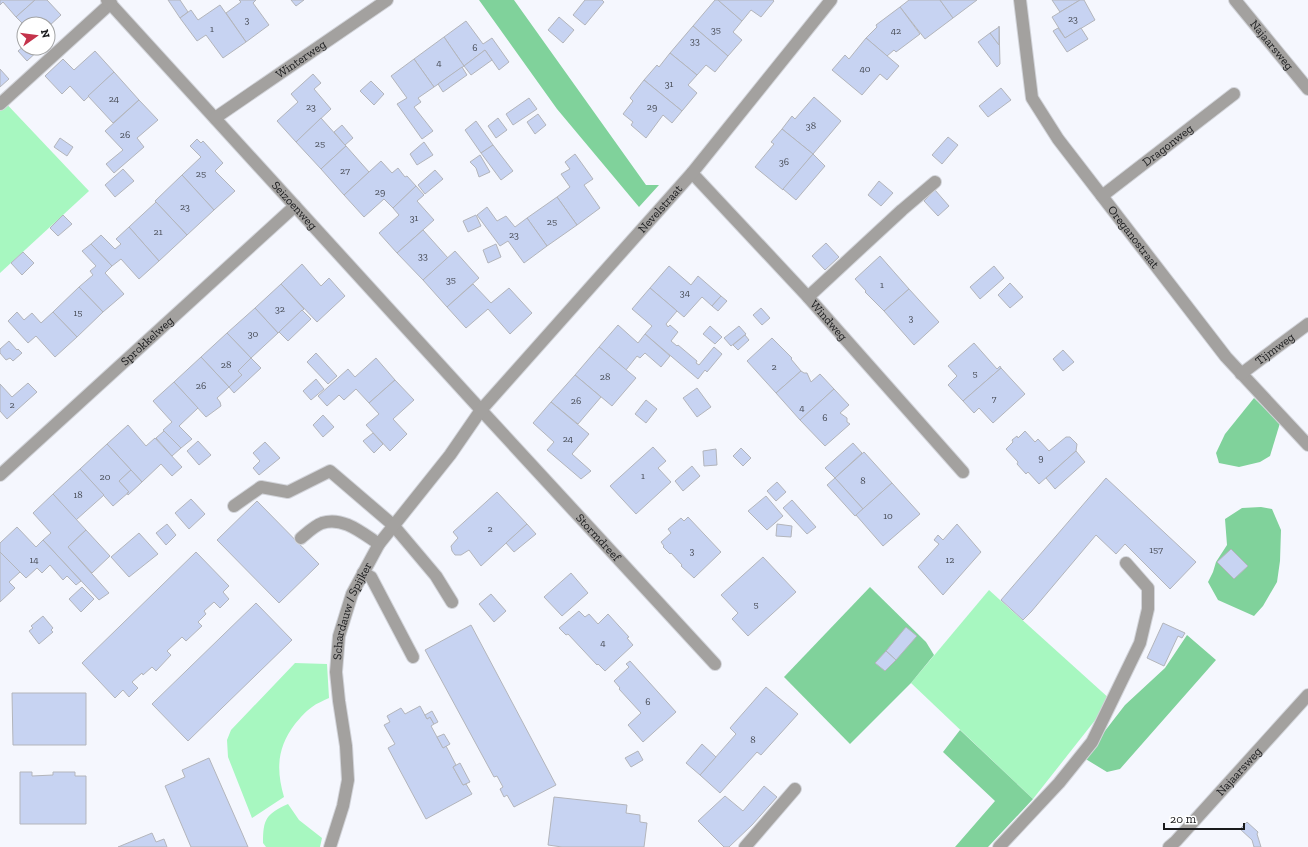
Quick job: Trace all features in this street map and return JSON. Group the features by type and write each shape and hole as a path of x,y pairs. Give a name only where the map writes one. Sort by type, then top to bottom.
{"street":[{"name":"Winterweg","path":"215,118 387,0"},
{"name":"Nevelstraat","path":"481,410 692,173 831,0"},
{"name":"Oreganostraat","path":"1020,0 1024,46 1032,98 1058,139 1226,357 1308,445"},
{"name":"Najaarsweg","path":"1235,0 1308,89"},
{"name":"Seizoenweg","path":"109,2 481,410"},
{"path":"0,104 109,2"},
{"name":"Dragonweg","path":"1102,196 1234,94"},
{"name":"Windweg","path":"692,173 808,297 963,472"},
{"path":"808,297 902,210 935,182"},
{"name":"Sprokkelweg","path":"0,475 295,206"},
{"name":"Tijmweg","path":"1241,374 1308,324"},
{"name":"Schardauw / Spijker","path":"330,847 343,806 348,780 346,746 336,672 339,636 352,594 379,544 450,455 481,410"},
{"name":"Stormdreef","path":"481,410 715,664"},
{"path":"234,506 261,487 288,492 330,471 393,525 436,576 452,602"},
{"path":"301,538 310,530 322,523 338,522 355,527 379,544"},
{"path":"999,847 1060,783 1092,742 1140,643 1148,609 1148,588 1126,563"},
{"path":"363,573 371,577 413,657"},
{"name":"Najaarsweg","path":"1169,847 1308,695"},
{"path":"745,847 795,789"}],"green space":[{"path":"479,0 514,0 646,185 659,185 639,207 557,109"},
{"path":"0,97 89,191 0,273"},
{"path":"1254,398 1280,423 1270,456 1260,462 1239,467 1219,463 1216,453 1225,434"},
{"path":"1261,507 1272,509 1281,530 1280,561 1277,582 1263,606 1254,616 1218,600 1208,582 1216,562 1227,545 1225,519 1242,508"},
{"path":"870,587 926,642 934,655 911,683 850,744 784,677"},
{"path":"989,590 1111,700 1033,799 911,683"},
{"path":"1187,635 1216,660 1120,769 1107,772 1084,758 1125,705 1165,668"},
{"path":"295,663 327,664 329,698 316,704 305,713 289,733 282,750 279,768 281,787 284,797 252,818 228,757 227,740 231,730"},
{"path":"960,730 1033,799 988,847 955,847 995,801 943,752"},
{"path":"288,804 299,820 322,838 320,847 266,847 263,843 264,828 267,818 270,814"}],"building":[{"path":"0,0 35,0 16,17 3,2 0,5"},
{"path":"35,0 47,0 61,15 56,20 56,16 17,16"},
{"path":"168,0 180,0 188,12 180,18"},
{"path":"239,0 256,0 253,3 269,25 246,42 226,13 241,2"},
{"path":"291,0 304,0 296,6"},
{"path":"585,0 602,0 604,2 585,25 573,15"},
{"path":"715,0 718,0 742,21 733,32 742,40 728,56 693,26"},
{"path":"718,0 774,1 761,17 751,10 742,21"},
{"path":"909,0 940,0 953,18 925,39 900,7"},
{"path":"940,0 977,0 953,18"},
{"path":"1052,0 1080,0 1060,12"},
{"path":"1080,0 1084,0 1095,20 1065,38 1052,17"},
{"path":"220,5 246,42 223,58 206,35 197,41 180,18 191,10 198,20"},
{"path":"900,7 920,34 896,52 894,50 887,56 866,38 877,27 876,25"},
{"path":"559,17 574,30 563,43 548,30"},
{"path":"466,21 483,44 492,38 509,62 499,70 485,50 464,66 444,37"},
{"path":"693,26 728,56 715,72 706,65 697,75 670,53"},
{"path":"999,26 1000,64 997,67 978,42 990,33 999,45"},
{"path":"999,27 999,45 990,33"},
{"path":"1058,28 1065,38 1081,28 1088,39 1067,52 1053,31"},
{"path":"444,37 464,66 434,87 414,59"},
{"path":"866,38 899,66 887,80 880,74 862,95 832,70 845,55 849,59"},
{"path":"485,50 492,60 471,75 464,66"},
{"path":"95,51 114,72 84,101 70,86 62,94 45,76 63,59 74,70"},
{"path":"670,53 697,75 688,85 697,93 682,111 644,80 657,65 659,67"},
{"path":"22,56 32,56 27,61"},
{"path":"414,59 434,87 418,98 421,102 414,107 433,131 422,139 397,104 407,98 391,76"},
{"path":"462,67 467,75 443,92 438,84"},
{"path":"0,69 9,79 0,87"},
{"path":"114,72 139,100 113,123 88,96"},
{"path":"313,74 321,83 314,89 331,109 296,142 277,121 298,102 291,94"},
{"path":"644,80 682,111 672,123 663,115 646,138 631,125 633,122 623,114 633,101 630,98"},
{"path":"371,81 384,94 374,105 360,91"},
{"path":"1001,88 1011,100 988,117 979,106"},
{"path":"814,97 841,121 813,154 782,129 792,116 795,119"},
{"path":"529,98 537,109 513,125 506,114"},
{"path":"139,100 158,120 137,138 144,147 114,173 106,164 123,150 105,131"},
{"path":"538,114 546,125 535,134 527,122"},
{"path":"321,118 346,146 321,169 296,142"},
{"path":"498,118 507,130 496,138 488,126"},
{"path":"476,121 493,145 481,153 465,130"},
{"path":"342,125 353,138 345,145 334,132"},
{"path":"782,129 813,154 783,190 755,167 774,144 771,142"},
{"path":"948,137 958,145 942,164 932,155"},
{"path":"60,138 73,147 67,156 54,147"},
{"path":"197,139 201,143 203,141 223,163 215,171 235,191 214,210 182,175 201,157 190,146"},
{"path":"424,142 433,155 417,165 410,154"},
{"path":"493,145 513,171 501,180 481,153"},
{"path":"346,146 369,172 344,195 321,169"},
{"path":"575,154 593,179 584,185 600,208 577,225 557,197 570,187 561,174 570,169 565,162"},
{"path":"813,154 825,166 796,200 783,189"},
{"path":"480,155 490,172 479,177 476,168 470,162"},
{"path":"381,161 392,173 398,168 405,177 407,176 416,186 393,208 384,199 364,217 344,195"},
{"path":"123,169 134,181 115,197 105,185"},
{"path":"435,170 443,179 425,194 418,185"},
{"path":"182,175 214,210 187,235 155,201"},
{"path":"879,181 893,193 881,206 868,195"},
{"path":"416,186 424,195 417,201 434,220 397,253 379,233 399,215 393,208"},
{"path":"935,190 949,206 938,216 924,201"},
{"path":"557,197 577,225 547,246 527,218"},
{"path":"156,202 187,235 159,261 129,227"},
{"path":"487,207 497,221 506,216 515,227 527,218 547,246 524,263 508,241 500,246 477,215"},
{"path":"63,215 72,224 58,236 50,228"},
{"path":"476,215 481,226 468,232 463,221"},
{"path":"129,227 159,261 139,279 121,259 112,266 91,244 101,235 115,249 121,244 116,239"},
{"path":"423,230 448,258 423,280 397,253"},
{"path":"826,243 839,257 825,270 812,256"},
{"path":"91,244 112,266 105,273 124,294 103,312 79,287 93,275 90,271 96,266 82,251"},
{"path":"496,244 501,257 488,263 483,250"},
{"path":"455,251 479,278 447,307 423,280"},
{"path":"23,252 34,263 22,275 11,263"},
{"path":"880,256 909,289 884,311 865,292 866,291 855,279"},
{"path":"302,264 321,286 329,278 345,296 317,322 281,284"},
{"path":"669,266 691,285 698,276 721,296 712,306 702,297 684,317 650,288"},
{"path":"994,266 1004,278 980,299 970,287"},
{"path":"1010,283 1023,297 1010,308 998,295"},
{"path":"281,284 304,309 278,333 255,308"},
{"path":"473,284 491,303 509,288 532,313 510,334 488,309 466,328 447,307"},
{"path":"79,287 103,312 77,337 53,312"},
{"path":"650,288 677,311 666,324 668,327 670,325 678,332 671,341 697,361 696,363 699,365 714,347 722,354 707,372 705,370 698,379 645,334 652,326 632,309"},
{"path":"909,289 939,322 914,345 884,311"},
{"path":"721,296 727,301 718,311 712,306"},
{"path":"255,308 278,333 251,358 227,333"},
{"path":"761,308 770,318 762,325 753,315"},
{"path":"302,310 311,319 288,341 279,332"},
{"path":"17,312 24,320 32,313 41,323 53,312 77,337 55,357 36,336 28,343 8,321"},
{"path":"618,325 638,343 645,334 670,356 661,367 645,353 640,358 637,356 626,370 599,347"},
{"path":"710,326 722,337 715,344 703,334"},
{"path":"739,326 746,334 731,346 724,338"},
{"path":"227,333 251,358 238,371 242,375 229,387 201,357"},
{"path":"745,335 749,340 738,350 733,345"},
{"path":"772,338 792,358 791,359 801,371 776,393 747,361"},
{"path":"9,341 22,353 13,361 10,358 6,360 0,353 0,349"},
{"path":"974,343 997,369 1000,366 1001,368 963,401 948,385 957,376 948,366"},
{"path":"599,347 636,378 612,406 575,375"},
{"path":"1063,350 1074,362 1063,371 1053,359"},
{"path":"316,353 337,376 328,384 307,362"},
{"path":"201,357 229,387 217,398 221,406 206,417 174,382"},
{"path":"251,358 261,368 234,393 229,387 242,375 238,371"},
{"path":"376,358 395,380 369,403 356,389 344,400 339,395 327,406 318,396 348,369 355,377"},
{"path":"1001,368 1025,394 993,423 979,408 974,413 963,401"},
{"path":"801,371 807,373 811,382 820,374 834,389 800,420 776,393"},
{"path":"575,375 601,397 578,424 551,402"},
{"path":"316,379 324,389 311,400 303,391"},
{"path":"395,380 414,400 393,419 407,434 390,451 366,425 379,414 369,403"},
{"path":"174,382 198,408 179,426 192,439 181,448 163,430 172,422 153,401"},
{"path":"28,383 37,392 7,419 0,411 0,384 12,397"},
{"path":"697,388 711,407 697,417 683,398"},
{"path":"834,389 849,405 840,413 847,418 847,422 850,424 825,446 800,420"},
{"path":"646,400 657,409 646,423 635,414"},
{"path":"551,402 589,434 572,454 591,471 581,479 547,450 554,442 533,423"},
{"path":"323,415 334,427 323,437 313,425"},
{"path":"128,425 146,446 155,438 182,467 172,476 161,464 142,482 107,444"},
{"path":"164,431 181,448 172,456 156,438"},
{"path":"1025,431 1035,442 1038,439 1049,451 1066,437 1070,437 1077,444 1076,451 1039,484 1028,472 1026,474 1017,464 1018,462 1006,449 1013,442 1012,440 1017,436 1018,438"},
{"path":"373,433 383,444 374,453 363,441"},
{"path":"198,441 211,455 199,465 187,451"},
{"path":"265,442 280,458 259,475 253,468 260,461 253,453"},
{"path":"853,443 862,453 835,478 825,468"},
{"path":"107,444 131,470 119,481 129,492 113,506 80,469"},
{"path":"653,447 666,461 658,468 671,482 636,514 610,486"},
{"path":"741,448 751,458 743,466 733,456"},
{"path":"716,449 717,465 704,466 703,451"},
{"path":"1076,451 1085,462 1055,489 1046,478"},
{"path":"864,452 892,483 863,509 835,478"},
{"path":"692,466 700,476 683,491 675,481"},
{"path":"80,469 104,495 76,520 53,494"},
{"path":"131,470 142,482 128,495 127,493 129,492 119,481"},
{"path":"835,478 863,509 855,516 827,485"},
{"path":"1106,478 1196,562 1170,589 1125,544 1116,554 1096,535 1023,620 1001,600"},
{"path":"777,482 786,492 776,501 767,491"},
{"path":"892,483 920,514 883,546 856,515"},
{"path":"497,492 527,524 481,566 469,550 461,555 455,555 451,546 458,538 453,532"},
{"path":"53,494 86,530 68,547 109,593 99,600 43,540 51,533 33,513"},
{"path":"766,496 783,516 767,530 748,511"},
{"path":"191,499 205,514 189,529 175,513"},
{"path":"792,500 816,527 807,534 783,508"},
{"path":"257,501 319,564 279,603 217,540"},
{"path":"688,517 721,552 694,578 681,566 682,565 671,553 670,554 663,547 664,546 661,542 671,533 668,529 681,518 684,521"},
{"path":"167,524 176,535 166,545 156,533"},
{"path":"527,524 536,534 514,552 506,543"},
{"path":"777,524 792,526 791,537 776,536"},
{"path":"957,524 981,552 943,595 918,567 939,544 934,540 938,535 943,540"},
{"path":"17,527 36,547 43,540 81,581 76,585 67,576 63,580 50,565 42,573 37,568 26,578 0,552 0,543"},
{"path":"86,530 110,556 92,573 68,547"},
{"path":"139,533 158,554 129,577 111,557"},
{"path":"1231,549 1248,566 1234,579 1217,562"},
{"path":"0,552 20,572 9,582 15,588 0,602"},
{"path":"196,552 229,586 223,592 229,599 220,608 214,602 204,611 206,614 198,622 202,626 186,641 182,637 167,651 171,655 156,671 152,667 132,682 138,688 129,697 123,690 115,698 82,663"},
{"path":"763,557 796,592 748,636 732,619 738,613 721,595"},
{"path":"571,573 588,593 562,616 544,597"},
{"path":"82,587 94,599 81,612 69,599"},
{"path":"491,594 506,611 494,622 479,604"},
{"path":"256,603 292,640 188,741 152,704"},
{"path":"579,611 585,617 589,614 598,624 608,614 629,637 627,638 633,645 605,671 598,664 597,665 568,634 566,635 559,628"},
{"path":"43,616 53,628 51,630 53,632 39,644 29,631 33,628 31,626"},
{"path":"1163,623 1185,633 1182,638 1178,636 1164,666 1147,658"},
{"path":"471,625 556,785 514,807 507,795 504,797 500,789 503,787 497,776 494,777 425,650"},
{"path":"906,627 917,636 896,660 886,651"},
{"path":"886,651 896,660 885,671 875,663"},
{"path":"630,661 676,712 643,742 628,725 641,713 619,689 620,688 614,681 629,667 626,664"},
{"path":"766,687 798,714 761,755 757,752 720,793 700,775 736,734 730,728"},
{"path":"12,693 86,693 86,745 13,745"},
{"path":"420,706 427,719 430,717 434,724 431,726 443,748 446,746 456,765 453,767 463,785 466,784 472,794 426,819 388,748 395,744 384,725 390,722 387,716 401,708 405,714"},
{"path":"432,711 438,722 434,724 430,717 427,719 425,715"},
{"path":"444,734 450,744 443,748 437,737"},
{"path":"702,744 716,757 700,775 686,763"},
{"path":"638,751 643,760 631,767 625,758"},
{"path":"209,758 248,847 191,847 165,786 185,777 182,770"},
{"path":"460,763 470,782 463,785 453,767"},
{"path":"20,772 32,772 32,776 53,775 53,772 75,772 75,776 86,776 86,824 20,824"},
{"path":"764,786 777,797 752,825 729,847 724,847 698,821 725,796 743,811"},
{"path":"554,797 627,805 626,813 640,815 640,822 647,823 644,847 562,847 548,845"},
{"path":"1247,822 1258,832 1257,834 1261,847 1254,847 1252,840 1240,829"},
{"path":"152,833 156,842 164,839 167,847 118,847"}]}
